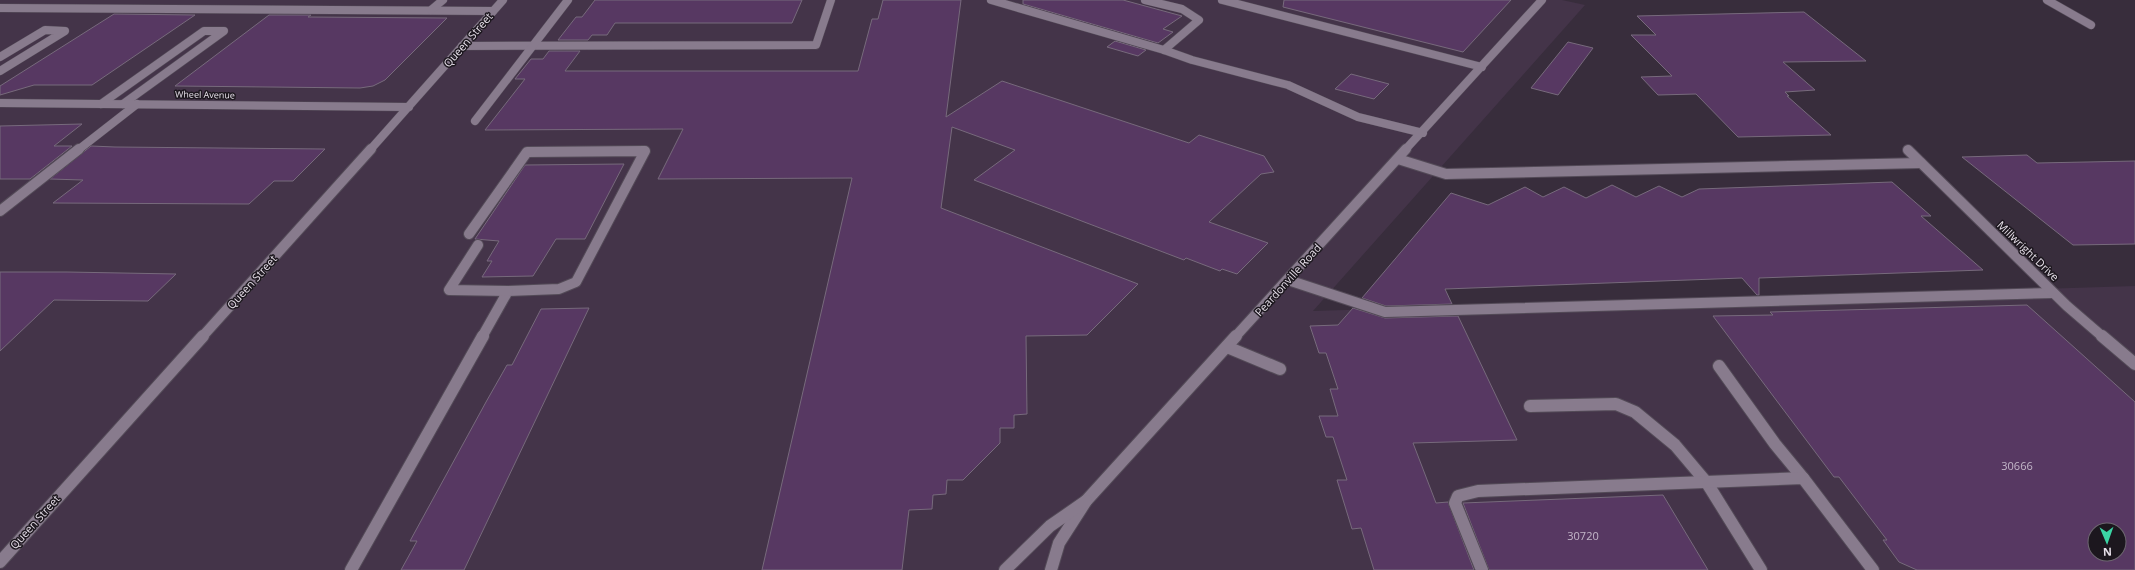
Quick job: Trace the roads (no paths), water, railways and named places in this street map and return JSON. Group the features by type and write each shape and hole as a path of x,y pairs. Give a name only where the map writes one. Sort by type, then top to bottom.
{"street":[{"path":"431,10 443,0"},
{"name":"Queen Street","path":"0,562 409,107 503,0"},
{"path":"475,121 568,0"},
{"path":"462,46 816,45 831,0"},
{"path":"990,0 1164,50 1190,61 1276,81 1296,88 1311,97 1358,116 1423,133"},
{"path":"1146,0 1188,11 1195,15 1199,20 1164,50"},
{"path":"1222,0 1482,67"},
{"name":"Peardonville Road","path":"1051,570 1059,543 1086,501 1423,133 1542,0"},
{"path":"2047,0 2090,26"},
{"path":"0,8 493,11"},
{"path":"0,58 45,30 65,31 0,70"},
{"path":"101,104 204,31 224,31 123,104"},
{"path":"132,82 154,82"},
{"name":"Wheel Avenue","path":"0,103 409,107"},
{"path":"0,211 137,104"},
{"name":"Millwright Drive","path":"1908,150 2053,293 2135,364"},
{"path":"469,234 527,152 645,151 576,282 559,290 449,290 478,245"},
{"path":"1398,159 1446,174 1921,163"},
{"path":"1288,280 1385,312 2053,293"},
{"path":"351,570 508,291"},
{"path":"1227,346 1280,369"},
{"path":"1719,366 1778,449 1803,478 1873,570"},
{"path":"1530,406 1616,404 1635,412 1675,445 1707,483 1761,570"},
{"path":"1482,570 1456,503 1458,496 1478,491 1803,478"},
{"path":"1005,570 1050,526 1086,501"}]}
